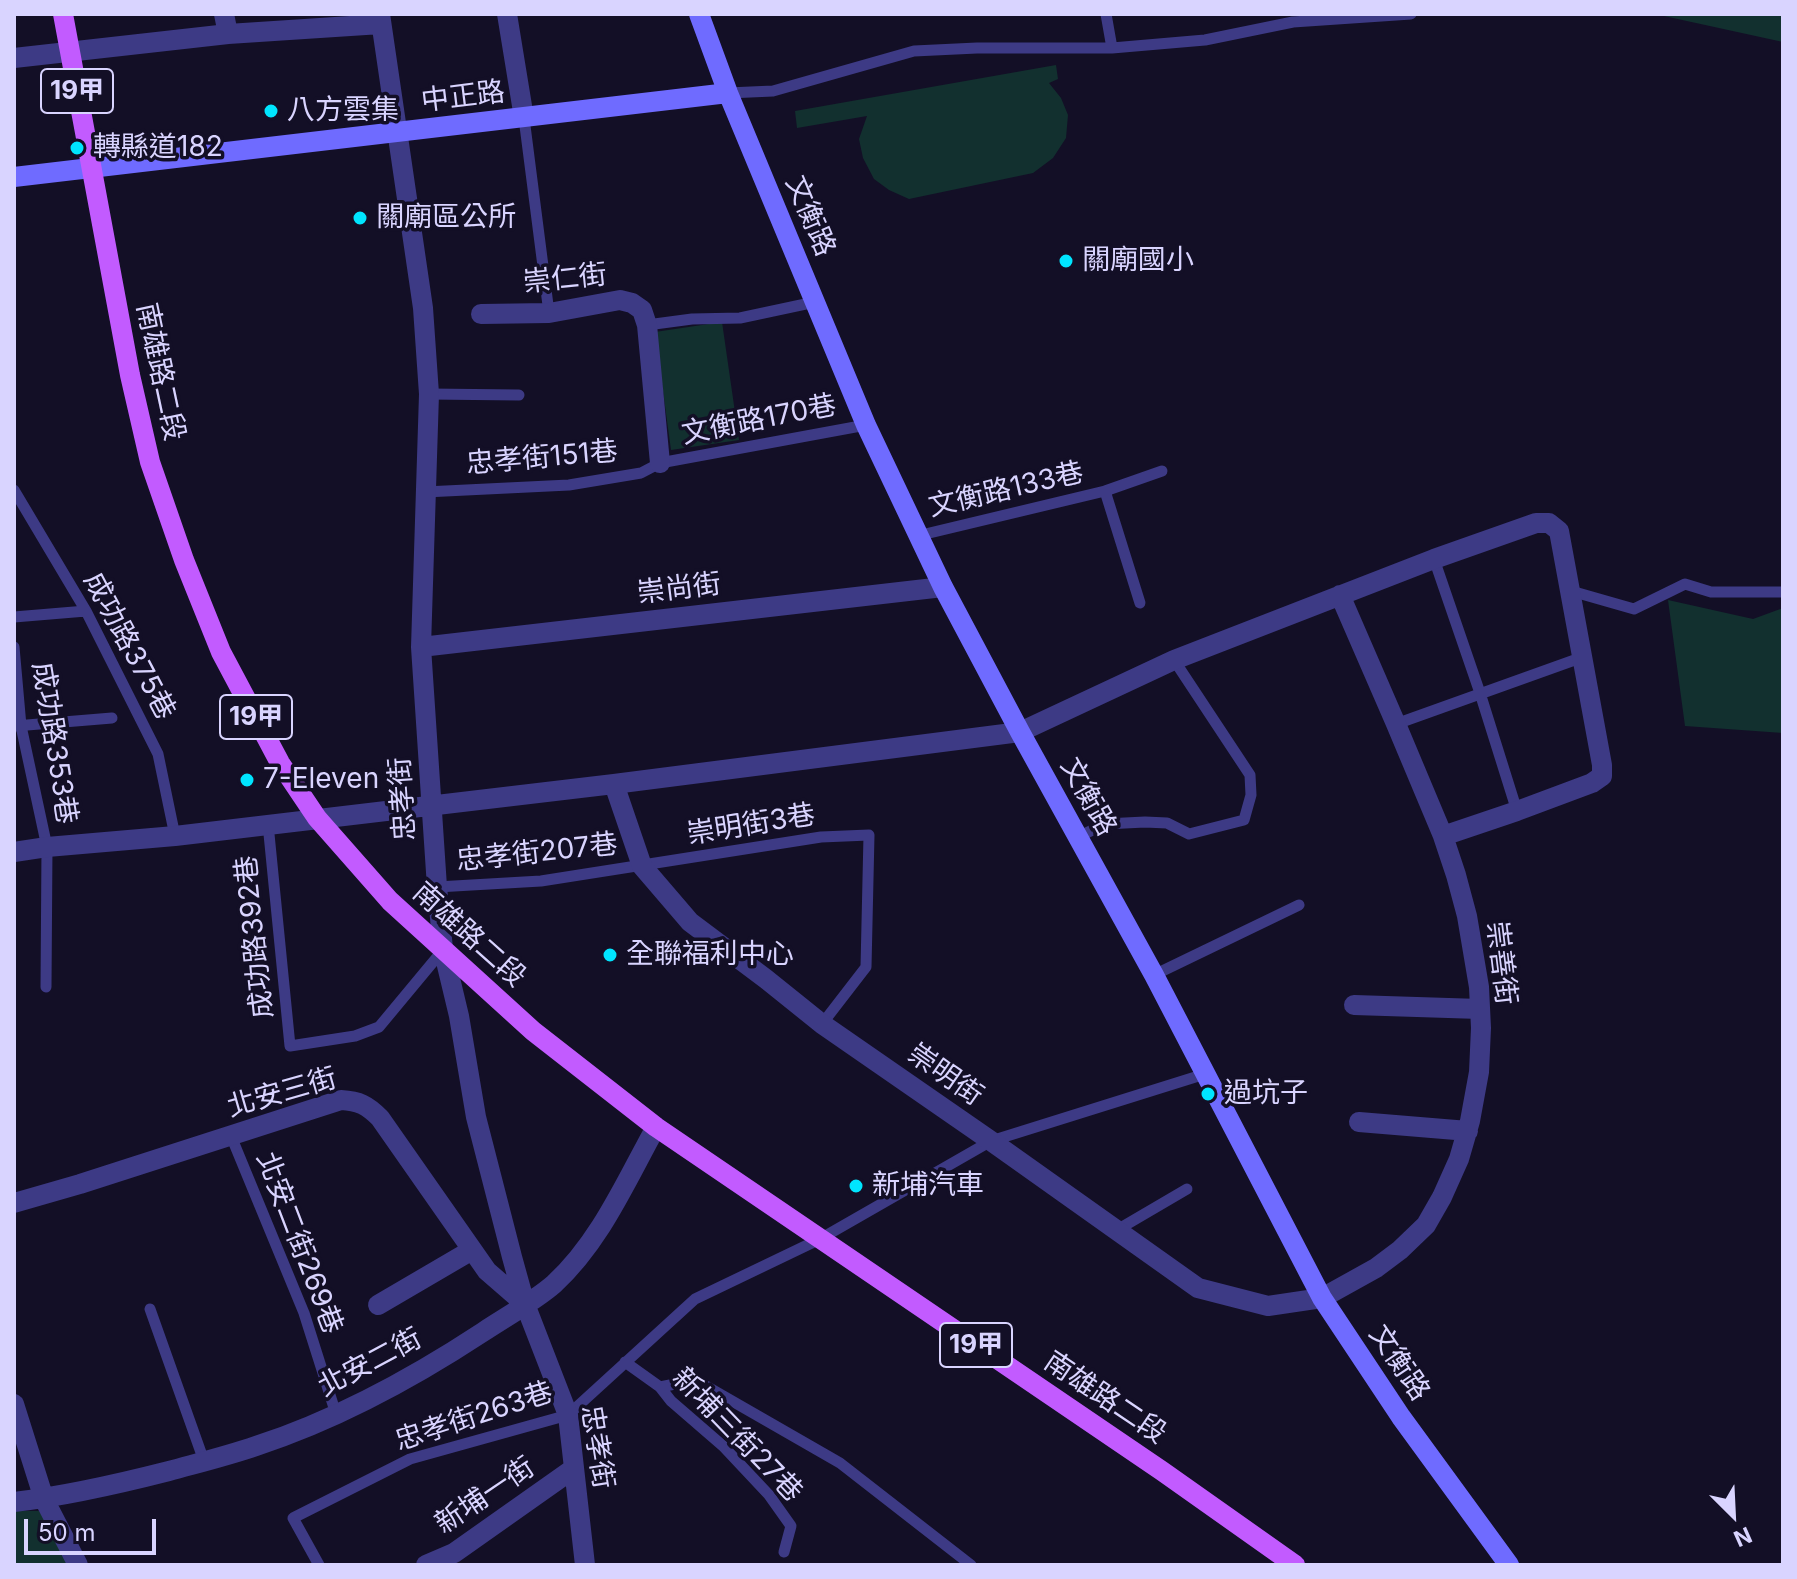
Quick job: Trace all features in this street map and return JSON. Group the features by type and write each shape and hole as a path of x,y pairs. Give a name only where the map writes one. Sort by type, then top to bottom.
{"main road":[{"name":"南雄路二段","path":"63,14 130,375 150,462 184,560 221,652 280,763 317,818 390,901 533,1031 656,1127 1295,1565"}],"street":[{"path":"507,14 524,118"},
{"name":"文衡路","path":"699,14 728,93 866,425 943,587 1154,975 1322,1298 1401,1417 1509,1565"},
{"path":"14,58 70,52 226,24 380,19"},
{"name":"忠孝街","path":"380,19 423,308 429,394 421,647 443,949 459,1016 476,1117 525,1304 568,1415 585,1565"},
{"name":"中正路","path":"14,177 728,93"},
{"name":"崇仁街","path":"481,314 549,313 620,300 642,310 647,325"},
{"path":"647,325 660,463"},
{"path":"14,852 432,806 1020,732 1174,660 1434,559 1536,523 1549,523 1559,531 1602,776 1592,783 1443,836"},
{"name":"崇尚街","path":"421,647 943,587"},
{"name":"崇善街","path":"1322,1298 1376,1268 1426,1225 1459,1159 1468,1131 1479,1072 1479,987 1467,916 1443,836 1340,595"},
{"name":"崇明街","path":"614,784 642,866 690,922 822,1024 1198,1288 1268,1306 1322,1298"},
{"path":"1354,1005 1480,1009"},
{"name":"北安三街","path":"14,1203 341,1100 356,1101 380,1118 487,1271 525,1304"},
{"path":"1359,1122 1468,1131"},
{"name":"北安二街","path":"14,1502 124,1483 256,1446 336,1414 412,1376 553,1285 582,1253 609,1212 656,1127"},
{"path":"378,1305 472,1250"},
{"path":"14,1404 44,1499 78,1565"},
{"name":"新埔一街","path":"426,1565 454,1553 573,1469"}],"lane":[{"path":"1106,14 1112,48"},
{"path":"728,93 773,91 914,51 1112,48 1205,40 1293,22 1411,14"},
{"path":"524,118 549,313"},
{"path":"647,325 692,319 740,318 815,302"},
{"path":"429,394 519,395"},
{"name":"文衡路170巷","path":"660,463 866,425"},
{"name":"忠孝街151巷","path":"425,492 569,485 641,473 660,463"},
{"name":"文衡路133巷","path":"917,536 1105,491 1162,471"},
{"name":"成功路375巷","path":"14,490 86,611 158,754 175,836"},
{"name":"文衡路133巷","path":"1105,491 1140,603"},
{"path":"1434,559 1517,811"},
{"path":"1571,591 1634,609 1685,584 1711,592 1783,592"},
{"path":"14,617 86,611"},
{"name":"成功路353巷","path":"14,647 18,726 47,847 46,987"},
{"path":"1396,724 1583,657"},
{"path":"1078,837 1105,824 1167,823 1189,834 1244,820 1251,795 1250,775 1174,660"},
{"path":"18,726 112,718"},
{"name":"成功路392巷","path":"268,824 290,1046 355,1036 379,1027 443,949"},
{"name":"崇明街3巷","path":"642,866 821,837 869,835 866,967 822,1024"},
{"name":"忠孝街207巷","path":"437,887 541,881 642,866"},
{"path":"1154,975 1299,905"},
{"name":"忠孝街263巷","path":"319,1565 293,1518 410,1459 568,1415 695,1299 820,1239 991,1141 1205,1074"},
{"name":"北安二街269巷","path":"231,1136 304,1313 336,1414"},
{"path":"1117,1230 1187,1189"},
{"path":"150,1309 204,1461"},
{"name":"新埔三街27巷","path":"625,1362 660,1387 671,1401 723,1446 769,1495 791,1526 784,1552"},
{"path":"660,1387 699,1382 840,1463 971,1565"}],"green space":[{"path":"1783,14 1783,42 1664,16"},
{"path":"1056,65 1058,79 1049,83 1061,98 1068,115 1066,138 1053,158 1033,173 909,199 874,179 863,158 859,139 867,116 797,128 795,111"},
{"path":"722,322 739,440 671,450 655,332"},
{"path":"1668,600 1753,619 1783,608 1783,733 1685,726"},
{"path":"14,1511 39,1511 77,1565 14,1565"}],"place":[{"name":"八方雲集","path":"271,111"},
{"name":"轉縣道182","path":"77,148"},
{"name":"關廟區公所","path":"360,218"},
{"name":"關廟國小","path":"1066,261"},
{"name":"7-Eleven","path":"247,780"},
{"name":"全聯福利中心","path":"610,955"},
{"name":"過坑子","path":"1208,1094"},
{"name":"新埔汽車","path":"856,1186"}]}
